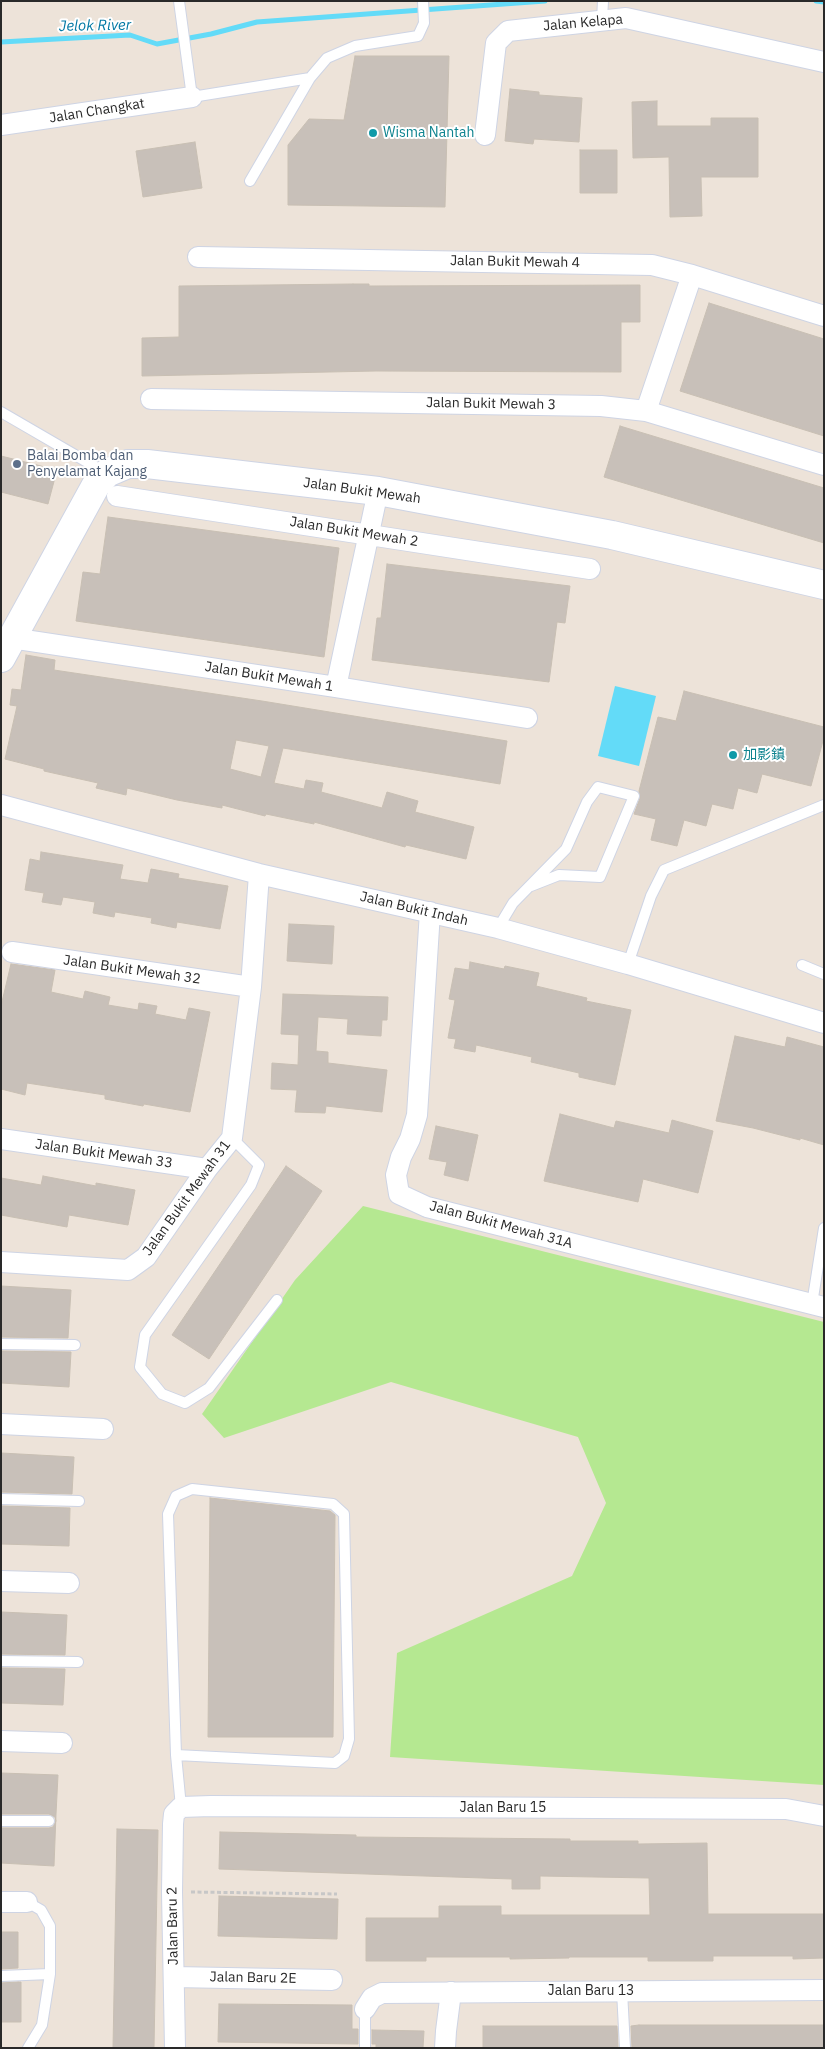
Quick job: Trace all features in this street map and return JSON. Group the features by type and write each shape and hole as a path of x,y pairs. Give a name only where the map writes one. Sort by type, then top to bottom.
{"street":[{"name":"Jalan Kelapa","path":"485,135 496,43 508,31 602,8 626,18 824,62"},
{"name":"Jalan Changkat","path":"1,126 192,97"},
{"name":"Jalan Bukit Mewah 4","path":"198,257 652,265 692,275 824,316"},
{"path":"646,410 692,275"},
{"name":"Jalan Bukit Mewah 3","path":"151,399 601,406 646,410 824,465"},
{"name":"Jalan Bukit Mewah","path":"112,485 128,464 147,464 378,491 612,534 824,585"},
{"path":"6,648 96,485 112,485"},
{"name":"Jalan Bukit Mewah 2","path":"112,485 369,534 590,569"},
{"path":"336,686 378,491"},
{"name":"Jalan Bukit Mewah 1","path":"6,648 336,686 527,718"},
{"name":"Jalan Bukit Indah","path":"1,805 259,874 498,928 628,964 824,1023"},
{"name":"Jalan Bukit Mewah 31","path":"1,1262 128,1270 146,1257 207,1169 232,1138 251,987 259,874"},
{"name":"Jalan Bukit Mewah 31A","path":"430,912 417,1115 396,1175 400,1194 427,1207 818,1305"},
{"name":"Jalan Bukit Mewah 32","path":"12,952 251,987"},
{"name":"Jalan Bukit Mewah 33","path":"1,1139 207,1169"},
{"path":"1,1424 103,1429"},
{"path":"1,1581 69,1583"},
{"path":"1,1741 62,1743"},
{"name":"Jalan Baru 15","path":"182,1808 211,1806 776,1809 824,1816"},
{"name":"Jalan Baru 2","path":"176,2048 173,1824 174,1814 182,1808"},
{"path":"1,1902 27,1902"},
{"name":"Jalan Baru 2E","path":"174,1977 332,1980"},
{"name":"Jalan Baru 13","path":"365,2009 372,1998 382,1993 824,1990"},
{"path":"445,2048 451,1992"}],"lane":[{"path":"179,1 192,97 310,78"},
{"path":"250,181 310,78 327,58 355,46 418,36 424,23 424,1"},
{"path":"1,412 112,485"},
{"path":"498,928 513,903 566,849 587,802 598,787 634,796 600,877 559,875 531,886"},
{"path":"628,964 651,896 664,870 824,805"},
{"path":"802,965 824,974"},
{"path":"232,1138 259,1165 251,1185 146,1335 140,1367 162,1394 185,1403 209,1388 277,1300"},
{"path":"818,1305 824,1228"},
{"path":"1,1344 75,1345"},
{"path":"176,1755 335,1763 344,1756 349,1739 344,1514 333,1504 192,1488 176,1496 168,1514 176,1755 182,1808"},
{"path":"1,1499 79,1502"},
{"path":"1,1661 78,1662"},
{"path":"1,1820 49,1821"},
{"path":"27,1902 41,1910 50,1926 50,1974 42,2026 28,2048"},
{"path":"1,1976 50,1974"},
{"path":"622,1991 625,2048"},
{"path":"365,2009 365,2048"}],"path":[{"path":"198,1892 337,1894"}],"green space":[{"path":"363,1206 824,1322 824,1785 390,1757 397,1653 572,1576 606,1503 578,1437 391,1382 224,1438 202,1414 295,1280"}],"water":[{"path":"615,686 656,696 639,766 598,756"}],"building":[{"name":"Wisma Nantah","path":"355,56 449,56 445,207 288,205 288,145 309,119 344,120"},
{"path":"510,89 539,92 539,95 582,98 579,142 534,139 533,144 505,141"},
{"path":"657,101 657,126 711,126 711,118 758,118 758,177 701,177 702,216 670,217 669,157 633,158 632,102"},
{"path":"195,142 202,188 143,197 136,151"},
{"path":"580,150 617,150 617,193 580,193"},
{"path":"369,284 369,286 640,285 640,322 621,322 621,372 376,371 142,376 142,338 179,337 179,286"},
{"path":"709,303 824,339 824,436 680,391"},
{"path":"620,426 824,488 824,543 604,477"},
{"name":"Balai Bomba dan Penyelamat Kajang","path":"1,456 57,470 48,504 1,492"},
{"path":"108,517 339,548 324,657 76,621 83,572 100,574"},
{"path":"387,564 570,586 565,623 557,622 549,682 372,660 377,618 381,618"},
{"path":"26,655 55,660 54,670 262,701 507,741 500,784 283,748 274,783 304,789 306,780 323,783 321,792 382,808 387,792 418,801 415,812 474,827 466,859 406,845 405,847 314,822 314,824 266,814 265,816 222,805 222,808 177,800 127,788 126,795 96,788 98,783 44,771 44,769 5,759 17,706 10,705 12,689 21,690","holes":["236,740 269,746 261,777 230,769"]},
{"name":"加影鎮","path":"684,691 824,727 824,737 811,786 762,774 757,793 738,788 733,809 712,804 706,826 684,820 677,846 651,840 656,819 634,814 640,798 639,791 658,717 676,721"},
{"path":"41,852 123,865 120,879 148,883 151,869 179,874 178,878 228,886 220,929 177,922 176,928 151,923 152,918 115,912 114,917 93,913 95,902 63,897 61,905 42,902 44,893 25,890 30,859 40,861"},
{"path":"289,924 334,926 332,964 287,961"},
{"path":"470,962 504,969 505,966 539,973 536,986 587,998 586,1001 631,1010 615,1085 579,1077 579,1073 531,1062 532,1057 476,1045 475,1052 454,1048 456,1039 448,1038 455,1000 449,999 455,968 469,970"},
{"path":"11,964 55,970 51,992 83,999 85,991 110,997 108,1005 138,1010 139,1003 157,1006 155,1014 186,1020 189,1008 210,1012 190,1112 144,1104 143,1106 105,1099 105,1095 27,1083 25,1095 1,1089 1,1006"},
{"path":"283,994 388,997 387,1020 382,1020 381,1036 347,1034 348,1019 318,1017 316,1051 328,1052 328,1063 387,1070 382,1112 326,1106 325,1113 295,1112 297,1090 271,1089 272,1063 298,1065 299,1035 281,1034"},
{"path":"735,1036 785,1047 787,1037 824,1047 824,1145 800,1138 800,1140 716,1121"},
{"path":"560,1114 614,1128 616,1121 669,1133 672,1120 713,1131 698,1193 643,1179 638,1202 544,1181"},
{"path":"436,1126 478,1135 468,1181 444,1175 447,1162 429,1159"},
{"path":"286,1166 322,1191 209,1359 172,1335"},
{"path":"43,1176 96,1186 96,1183 135,1190 128,1225 69,1215 67,1227 1,1215 1,1178 41,1185"},
{"path":"1,1286 71,1290 68,1338 1,1337"},
{"path":"1,1351 71,1352 69,1387 1,1383"},
{"path":"1,1453 74,1457 72,1494 1,1492"},
{"path":"210,1498 330,1511 335,1515 333,1737 208,1737"},
{"path":"1,1506 70,1508 69,1546 1,1544"},
{"path":"1,1612 67,1615 65,1655 1,1654"},
{"path":"1,1668 65,1669 63,1705 1,1703"},
{"path":"1,1773 58,1775 56,1820 55,1817 49,1814 1,1814"},
{"path":"56,1822 54,1866 1,1863 1,1828 49,1828 53,1827"},
{"path":"117,1829 158,1830 154,2048 113,2048"},
{"path":"220,1832 356,1835 356,1837 570,1839 570,1841 638,1841 638,1844 707,1843 708,1914 824,1914 824,1958 793,1959 793,1956 713,1956 713,1961 648,1961 648,1957 510,1959 510,1957 426,1957 426,1961 366,1961 366,1918 439,1918 439,1906 501,1906 501,1915 650,1915 649,1878 540,1876 540,1889 512,1889 512,1879 219,1869"},
{"path":"219,1896 338,1899 337,1939 218,1936"},
{"path":"1,1932 18,1932 18,1968 1,1969"},
{"path":"21,1982 21,2022 1,2022 1,1983"},
{"path":"219,2004 352,2005 352,2029 358,2029 358,2044 218,2042"},
{"path":"824,2025 824,2048 632,2048 631,2026"},
{"path":"483,2026 617,2026 618,2048 483,2048"},
{"path":"372,2030 424,2031 423,2048 376,2048 376,2044 372,2044"}],"waterway":[{"name":"Jelok River","path":"1,42 130,35 157,44 211,34 257,22 545,1"},
{"name":"Jelok River","path":"816,1 824,2"}],"place":[{"name":"Wisma Nantah","path":"373,133"},
{"name":"Balai Bomba dan Penyelamat Kajang","path":"17,464"},
{"name":"加影鎮","path":"733,755"}]}
